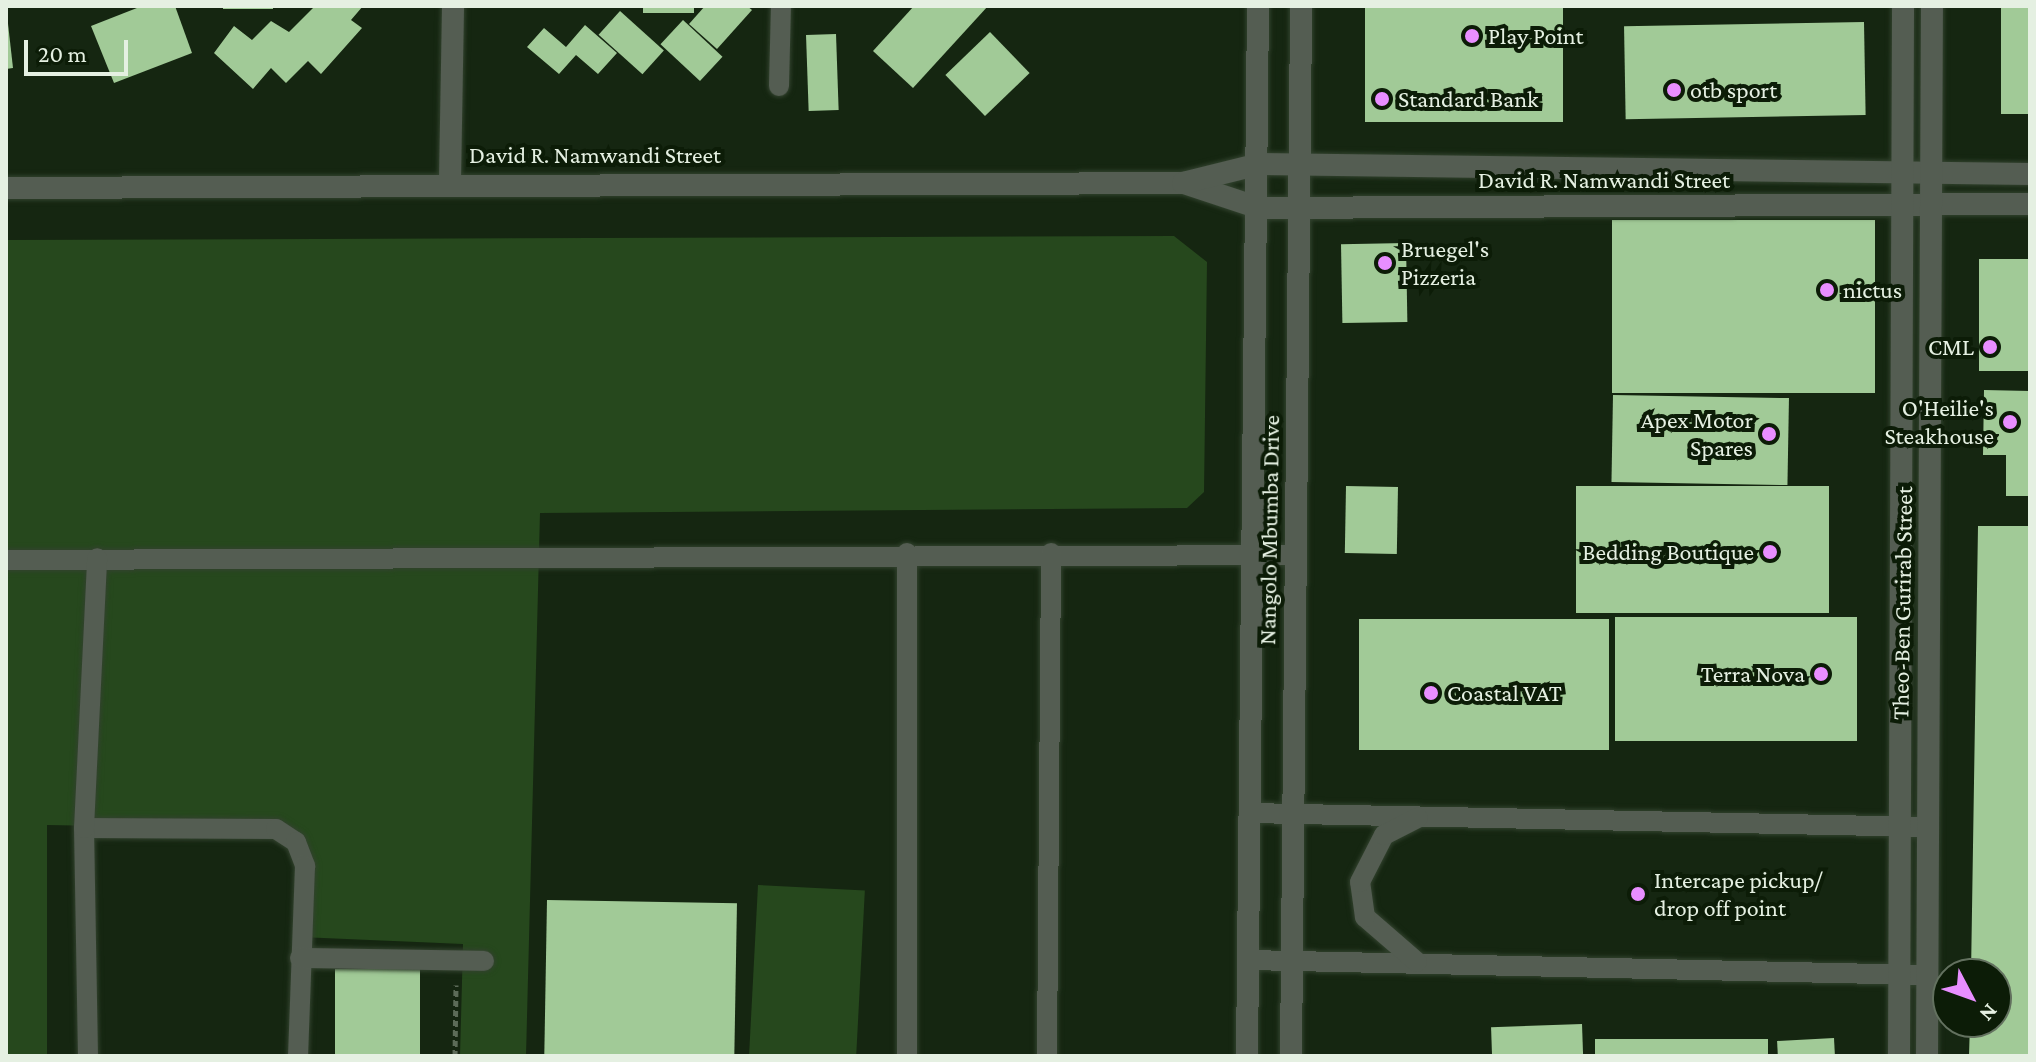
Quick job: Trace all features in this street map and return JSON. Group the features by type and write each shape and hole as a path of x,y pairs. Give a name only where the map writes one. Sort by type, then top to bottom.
{"street":[{"path":"450,180 453,6"},
{"name":"Nangolo Mbumba Drive","path":"1247,1056 1251,553 1260,164 1258,6"},
{"name":"Nangolo Mbumba Drive","path":"1291,1056 1288,814 1303,208 1301,6"},
{"name":"Theo-Ben Gurirab Street","path":"1899,1056 1897,827 1903,6"},
{"name":"Theo-Ben Gurirab Street","path":"1927,1056 1932,6"},
{"name":"David R. Namwandi Street","path":"6,188 450,180 1183,183 1260,164 2030,174"},
{"name":"David R. Namwandi Street","path":"1183,183 1259,208 2030,204"}],"lane":[{"path":"779,86 781,6"},
{"path":"6,560 907,553 1294,555"},
{"path":"907,553 907,1056"},
{"path":"1047,1056 1051,553"},
{"path":"88,1056 84,828 97,558"},
{"path":"1249,813 1926,827"},
{"path":"1417,962 1365,917 1360,882 1384,835 1423,816"},
{"path":"84,828 276,829 296,842 305,866 298,1056"},
{"path":"300,958 484,961"},
{"path":"1248,960 1926,975"}],"path":[{"path":"455,1056 457,960"}],"green space":[{"path":"1174,236 1207,262 1204,492 1187,508 540,513 526,1056 460,1056 463,944 300,937 305,866 276,829 47,825 47,1056 6,1056 6,240"},
{"path":"758,885 865,891 856,1056 749,1056"}],"building":[{"path":"6,6 13,68 6,69"},
{"path":"142,6 175,6 192,53 114,83 91,26"},
{"path":"223,6 273,6 273,9 223,9"},
{"path":"315,6 363,6 351,20 362,28 321,74 308,61 286,83 271,68 253,89 214,53 234,26 252,40 271,21 289,32"},
{"path":"643,6 694,6 694,13 643,13"},
{"path":"705,6 747,6 752,10 717,49 689,24"},
{"path":"914,6 988,6 913,88 873,51"},
{"path":"1365,6 1563,6 1563,122 1365,122"},
{"path":"2001,6 2030,6 2030,114 2001,114"},
{"path":"620,11 664,50 642,74 599,35"},
{"path":"683,20 722,57 700,81 660,44"},
{"path":"1864,22 1866,115 1626,119 1624,26"},
{"path":"585,25 617,53 598,74 576,55 559,74 527,47 544,28 566,47"},
{"path":"990,32 1030,73 985,116 945,75"},
{"path":"836,34 839,110 809,111 806,35"},
{"path":"1612,220 1875,220 1875,393 1612,393"},
{"path":"1406,243 1407,322 1342,323 1341,244"},
{"path":"1979,259 2030,259 2030,371 1979,371"},
{"path":"1984,390 2030,391 2030,496 2006,496 2006,455 1983,455"},
{"path":"1613,395 1789,398 1787,485 1611,482"},
{"path":"1346,486 1398,487 1397,554 1345,553"},
{"path":"1576,486 1829,486 1829,613 1576,613"},
{"path":"1978,526 2030,526 2030,1056 1969,1056 1970,1038 2012,1038 2012,958 1971,958"},
{"path":"1615,617 1857,617 1857,741 1615,741"},
{"path":"1359,619 1609,619 1609,750 1359,750"},
{"path":"547,900 737,903 734,1056 544,1056"},
{"path":"335,969 420,969 420,1056 335,1056"},
{"path":"1582,1024 1583,1056 1492,1056 1491,1027"},
{"path":"1834,1038 1835,1056 1778,1056 1777,1041"},
{"path":"1595,1039 1768,1039 1768,1056 1595,1056"}],"place":[{"name":"Play Point","path":"1472,36"},
{"name":"otb sport","path":"1674,90"},
{"name":"Standard Bank","path":"1382,99"},
{"name":"Bruegel's Pizzeria","path":"1385,263"},
{"name":"nictus","path":"1827,290"},
{"name":"CML","path":"1990,347"},
{"name":"O'Heilie's Steakhouse","path":"2010,422"},
{"name":"Apex Motor Spares","path":"1769,434"},
{"name":"Bedding Boutique","path":"1770,552"},
{"name":"Terra Nova","path":"1821,674"},
{"name":"Coastal VAT","path":"1431,693"},
{"name":"Intercape pickup/ drop off point","path":"1638,894"}]}
